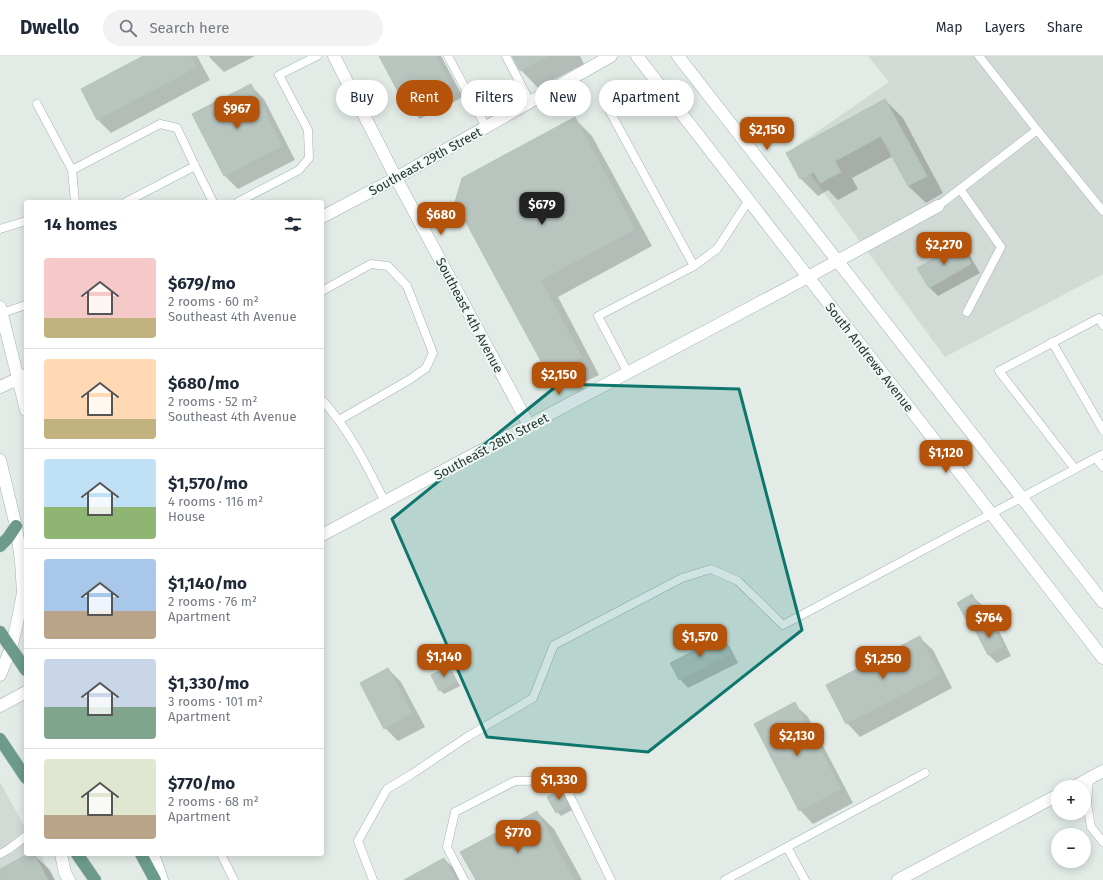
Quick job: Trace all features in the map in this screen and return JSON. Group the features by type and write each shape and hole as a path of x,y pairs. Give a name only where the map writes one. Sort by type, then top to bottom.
{"main road":[{"path":"0,546 8,538 16,526"},
{"path":"0,632 24,667"},
{"path":"0,739 24,775"},
{"path":"78,856 94,880"},
{"path":"142,856 155,880"}],"street":[{"name":"Southeast 4th Avenue","path":"334,56 396,178 529,426"},
{"name":"Southeast 29th Street","path":"324,217 396,178 611,56"},
{"name":"South Andrews Avenue","path":"637,56 1103,658"},
{"path":"678,56 1103,602"},
{"name":"Southeast 28th Street","path":"324,534 808,277 938,206"},
{"path":"1,310 22,377 24,394"},
{"path":"0,387 22,377"},
{"path":"0,460 16,526 21,561 23,593 11,648 0,675"},
{"path":"0,706 24,693"},
{"path":"1088,779 1103,771"},
{"path":"898,880 1051,799"},
{"path":"62,856 69,880"},
{"path":"154,856 162,880"}],"lane":[{"path":"242,200 299,170 309,158 308,130 279,75 317,56"},
{"path":"448,56 486,127"},
{"path":"506,56 530,102"},
{"path":"979,56 1103,211"},
{"path":"37,104 72,170 75,200"},
{"path":"612,116 694,266"},
{"path":"72,170 160,124 177,128 211,200"},
{"path":"938,206 1037,130"},
{"path":"130,200 195,166"},
{"path":"960,189 1001,247 967,312"},
{"path":"628,373 598,316 694,266 716,249 749,200"},
{"path":"0,229 24,222"},
{"path":"324,290 372,264 388,266 407,286 433,353 426,368 409,380 339,420"},
{"path":"1,310 24,304"},
{"path":"1075,469 999,370 1099,318 1103,325"},
{"path":"1052,342 1103,430"},
{"path":"324,402 339,420 356,445 386,502"},
{"path":"373,880 358,841 388,789 467,737 533,698 554,645 682,578 711,569 738,581 783,626 1099,456 1103,468"},
{"path":"726,880 926,773"},
{"path":"1088,779 1087,803 1091,827 1103,842"},
{"path":"464,880 447,847 455,812 515,781 562,780 611,880"},
{"path":"0,854 24,838"},
{"path":"788,847 805,880"},
{"path":"222,856 234,880"}],"highlighted area":[{"path":"559,384 739,389 802,630 648,752 487,737 392,519"}],"shaded area":[{"path":"868,56 1103,56 1103,274 945,357 792,149 889,82"},
{"path":"0,782 24,825 24,856 41,856 54,880 0,880"}],"building":[{"path":"143,56 191,56 197,67 97,120 81,89"},
{"path":"379,56 436,56 448,80 396,80 396,88"},
{"path":"512,56 548,56 520,71"},
{"path":"251,84 282,146 224,176 192,114"},
{"path":"885,99 927,176 908,186 881,136 835,161 841,172 820,183 814,172 800,179 786,153"},
{"path":"575,117 635,229 541,280 582,357 562,367 543,365 455,202 462,178"},
{"path":"960,244 971,264 929,288 917,268"},
{"path":"972,594 985,617 970,626 957,603"},
{"path":"991,623 1003,647 988,655 975,630"},
{"path":"920,636 940,675 846,724 826,685"},
{"path":"721,637 730,654 679,680 670,663"},
{"path":"449,666 457,682 439,691 431,675"},
{"path":"388,668 412,713 384,729 360,683"},
{"path":"795,702 841,789 799,811 754,724"},
{"path":"562,789 571,805 556,813 547,797"},
{"path":"537,811 574,880 476,880 460,852"},
{"path":"24,856 35,856 48,880 0,880 0,869"},
{"path":"444,858 456,880 404,880"}]}
